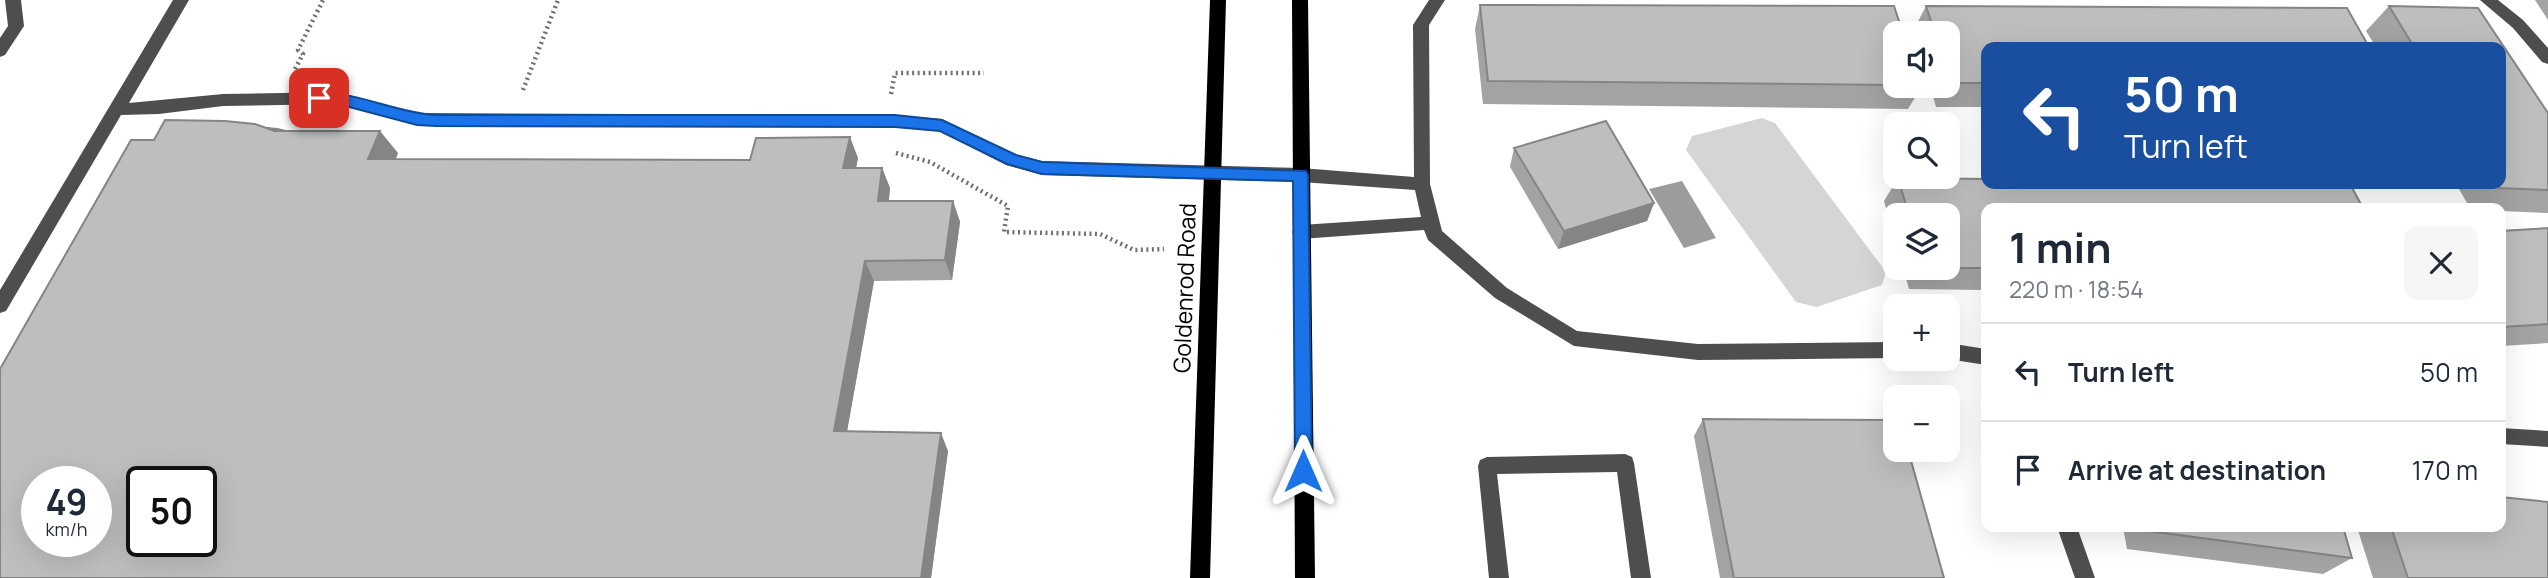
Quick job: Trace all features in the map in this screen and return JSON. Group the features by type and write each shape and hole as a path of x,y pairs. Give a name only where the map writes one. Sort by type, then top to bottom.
{"main road":[{"name":"Goldenrod Road","path":"1200,578 1217,0"},
{"path":"1300,0 1304,578"}],"street":[{"path":"0,51 16,26 13,0"},
{"path":"0,306 181,0"},
{"path":"1437,0 1421,25 1422,184 1434,235 1501,293 1574,338 1698,352 1883,350"},
{"path":"2488,0 2518,24 2548,58"},
{"path":"117,108 159,108 223,100 338,98 417,119 454,121 895,121 942,125 1012,160 1042,168 1301,175 1422,184"},
{"path":"1301,232 1431,223"},
{"path":"1960,353 1981,356"},
{"path":"2506,436 2548,439"},
{"path":"1499,578 1487,466 1625,463 1641,578"},
{"path":"2069,532 2085,578"}],"path":[{"path":"894,152 930,162 1007,206 1004,232 1100,234 1134,250 1164,249"}],"shaded area":[{"path":"1762,118 1775,123 1883,268 1882,285 1817,307 1796,302 1686,150 1692,136"},
{"path":"1682,181 1716,238 1684,248 1649,189"}],"building":[{"path":"1480,5 1894,6 1899,21 1883,21 1883,85 1488,81"},
{"path":"1926,6 2347,8 2366,42 1981,42 1981,83 1960,83 1960,21 1931,21"},
{"path":"2389,6 2478,8 2501,42 2411,42"},
{"path":"2506,50 2548,113 2548,190 2506,188"},
{"path":"165,120 225,121 255,124 275,131 380,131 368,159 750,160 756,138 850,137 843,168 882,168 878,201 953,201 945,260 865,261 834,431 941,433 921,578 0,578 0,369 131,140 154,140"},
{"path":"1606,121 1654,203 1564,231 1514,148"},
{"path":"1960,179 1981,179 1981,189 2353,189 2360,203 1981,203 1981,268 1960,268 1960,203 1905,203 1901,189 1960,189"},
{"path":"2548,228 2548,324 2506,327 2506,231"},
{"path":"1703,419 1883,420 1883,462 1911,462 1944,578 1734,578"},
{"path":"2506,498 2548,502 2548,578 2408,578 2393,532 2506,532"},
{"path":"2157,532 2344,532 2352,558"}],"route":[{"path":"319,98 338,98 417,119 436,120 895,121 942,125 1012,160 1042,168 1301,175 1303,471"}]}
